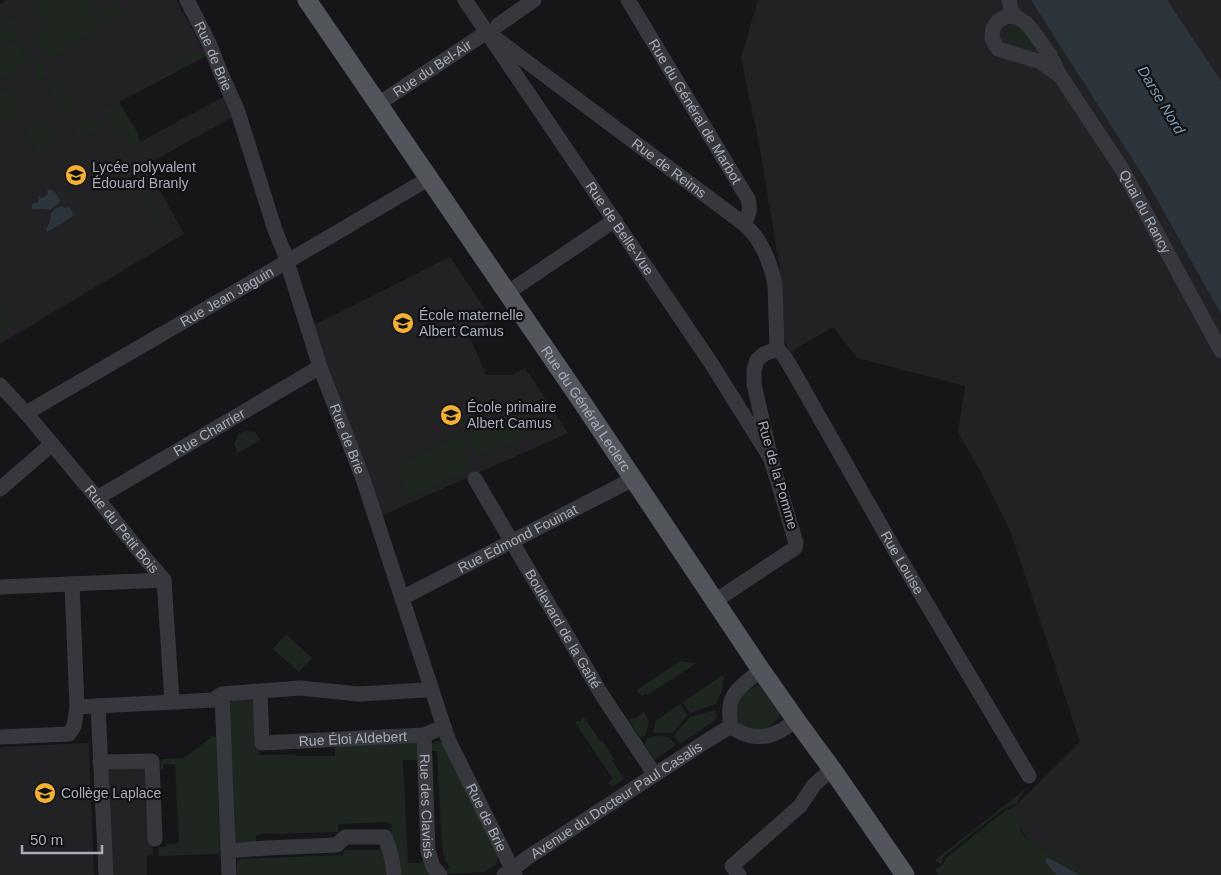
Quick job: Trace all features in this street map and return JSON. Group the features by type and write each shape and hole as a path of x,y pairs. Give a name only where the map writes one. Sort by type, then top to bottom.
{"main road":[{"name":"Rue du Général Leclerc","path":"307,0 507,292 761,670 905,875"}],"street":[{"name":"Rue de Brie","path":"187,0 237,108 320,367 363,479 449,741 511,873"},
{"name":"Rue de Belle-Vue","path":"465,0 492,28 615,220 711,363 771,459"},
{"name":"Rue du Bel-Air","path":"378,104 534,0"},
{"name":"Rue du Général de Marbot","path":"628,0 748,199 749,215 744,224"},
{"path":"1010,0 1015,16"},
{"name":"Quai du Rancy","path":"1061,77 1041,62 998,49 992,39 993,28 998,20 1015,16 1026,23 1050,56 1061,77 1122,169 1221,351"},
{"name":"Rue de Reims","path":"492,28 744,224 757,239 773,274 777,349"},
{"name":"Rue Jean Jaguin","path":"26,413 428,178"},
{"path":"507,292 615,220"},
{"name":"Rue de la Pomme","path":"715,600 794,548 796,543 771,459 754,384 754,370 757,360 764,354 777,349"},
{"name":"Rue Louise","path":"777,349 792,369 893,547 1029,776"},
{"name":"Rue Charrier","path":"97,498 320,367"},
{"name":"Rue du Petit Bois","path":"0,386 26,413 164,580 172,702"},
{"path":"0,490 52,444"},
{"name":"Boulevard de la Gaîté","path":"476,479 602,695 655,775"},
{"name":"Rue Edmond Fouinat","path":"402,598 633,479"},
{"path":"0,587 164,580"},
{"path":"0,738 69,734 74,726 77,707 72,584"},
{"path":"761,670 736,690 731,700 729,712 731,726 737,732 749,737 763,737 780,732 796,720"},
{"path":"77,707 213,700 222,694 300,688 359,694 431,688"},
{"name":"Rue Éloi Aldebert","path":"260,692 262,743 424,736 444,727"},
{"path":"222,694 228,875"},
{"path":"98,706 106,875"},
{"name":"Avenue du Docteur Paul Casalis","path":"511,873 527,858 731,726"},
{"name":"Rue des Clavisis","path":"424,736 428,851 433,867 440,875"},
{"path":"100,762 152,760 155,839"},
{"path":"739,875 732,866 800,806 814,785 832,769"},
{"path":"228,851 337,845 345,837 385,837 389,846 394,875"}],"shaded area":[{"name":"Lycée polyvalent Édouard Branly","path":"7,0 176,0 206,56 119,102 139,136 140,142 225,96 234,116 146,165 184,234 0,344 0,4"},
{"path":"33,0 89,0 92,5 87,8 99,28 52,57 58,68 53,71 35,39 38,37 37,35 47,28 34,6 24,12 29,22 27,24 23,14 27,5"},
{"path":"758,0 1221,0 1221,875 1052,875 1009,812 1080,742 1010,530 982,474 958,432 965,386 857,358 833,327 790,352 784,339 782,283 759,143 741,58"},
{"path":"120,2 126,12 104,25 98,15"},
{"path":"0,18 11,18 16,22 43,68 49,74 36,81 32,75 39,71 17,35 0,46"},
{"path":"1013,27 1021,28 1040,51 1038,53 1034,52 1007,38 1006,33 1008,29"},
{"path":"16,42 28,63 0,79 0,51"},
{"path":"203,50 206,56 119,102 143,146 133,146 125,140 132,136 130,132 122,136 118,129 114,131 104,110"},
{"path":"59,78 75,105 74,109 68,113 63,112 47,85"},
{"path":"8,89 22,113 3,124 0,119 0,94"},
{"path":"95,115 99,118 105,129 102,131 100,127 79,139 75,128"},
{"path":"41,120 54,137 56,143 40,155 25,132 31,124"},
{"path":"144,187 165,222 164,233 155,239 153,238 163,232 160,227 163,222 156,219 150,209 152,203 149,201 145,202 139,192"},
{"name":"École primaire Albert Camus","path":"450,257 493,321 468,333 486,375 511,375 525,368 568,433 381,516 313,325"},
{"path":"0,302 5,310 2,314 4,317 9,317 12,322 23,316 24,318 0,333"},
{"path":"511,415 521,438 477,456 468,434"},
{"path":"244,431 255,432 260,440 238,453 234,444 239,434"},
{"path":"460,436 474,468 410,497 395,465"},
{"path":"286,634 312,658 299,672 273,649"},
{"path":"680,661 697,663 647,695 640,695 637,690"},
{"path":"721,676 724,676 722,691 716,704 690,713 683,702"},
{"path":"760,684 782,714 765,728 747,728 735,718 739,697"},
{"path":"232,700 257,700 259,755 335,756 335,742 418,741 421,760 403,760 408,863 420,863 423,861 422,848 434,875 401,875 400,862 391,833 392,824 385,822 338,824 338,832 256,835 256,845 236,844 234,842 229,704"},
{"path":"678,705 681,705 687,715 673,733 654,733 656,721"},
{"path":"715,710 717,714 715,720 683,742 679,743 674,737 690,717"},
{"path":"644,712 648,726 645,736 640,737 629,720"},
{"path":"584,717 600,741 602,740 624,779 612,787 609,782 613,779 575,722 579,720 580,722 580,719"},
{"path":"213,736 216,737 220,850 218,854 159,856 159,847 166,847 166,844 179,843 175,764 163,765 163,769 161,769 160,761 162,759 184,758"},
{"path":"656,736 669,737 676,745 655,760 645,745 647,738"},
{"path":"438,741 444,744 498,857 496,865 483,872 444,874 450,867 445,861 442,846 437,751 429,751 430,743"},
{"name":"Collège Laplace","path":"89,743 94,875 0,875 0,747"},
{"path":"150,764 153,855 147,856 147,875 111,875 107,765"},
{"path":"1029,786 1020,796 1017,804 1002,810 943,857 942,863 940,864 935,861 939,857"},
{"path":"1017,806 1016,813 1020,830 1024,836 1033,844 1091,875 1080,875 1048,857 1045,861 1056,875 938,875 935,870 944,863 945,859 1006,810"},
{"path":"380,844 383,845 389,875 237,875 238,859 343,855 344,850 379,850"}],"water":[{"name":"Darse Nord","path":"1031,0 1167,0 1221,81 1221,314 1149,185"},
{"path":"50,189 58,196 60,202 50,210 32,209 32,204 38,202 39,196 42,198 48,194 47,191"},
{"path":"62,206 64,208 70,207 73,213 72,217 47,232 46,229 50,222 51,213"},
{"path":"1047,857 1080,875 1056,875 1045,861"}],"place":[{"name":"Lycée polyvalent Édouard Branly","path":"76,175"},
{"name":"École maternelle Albert Camus","path":"403,323"},
{"name":"École primaire Albert Camus","path":"451,415"},
{"name":"Collège Laplace","path":"45,793"}]}
